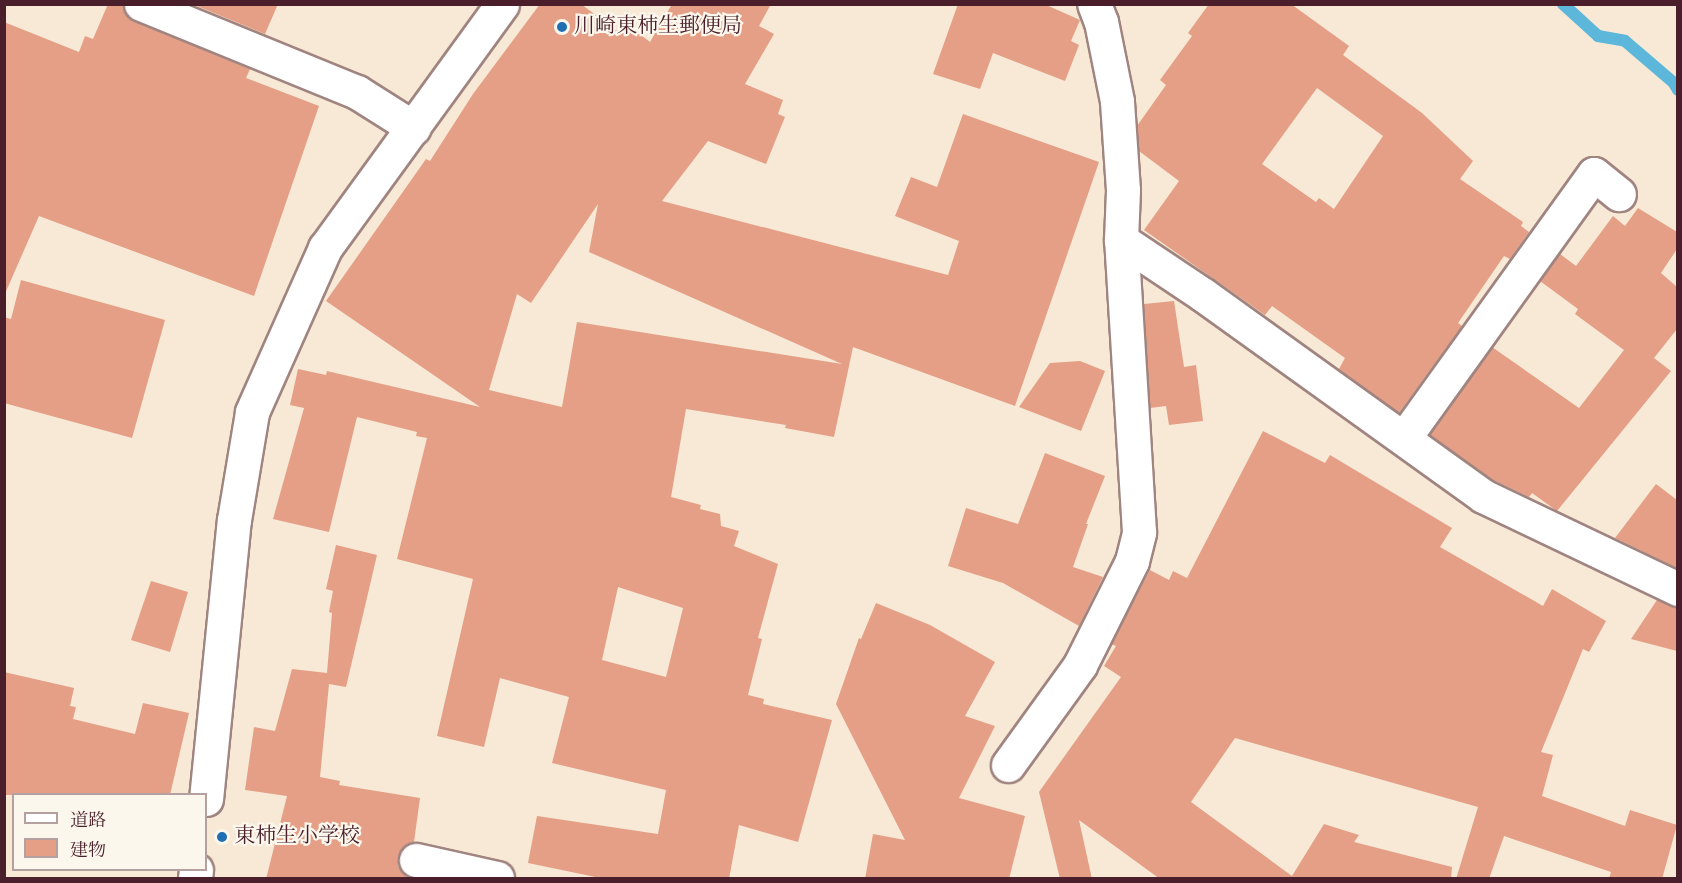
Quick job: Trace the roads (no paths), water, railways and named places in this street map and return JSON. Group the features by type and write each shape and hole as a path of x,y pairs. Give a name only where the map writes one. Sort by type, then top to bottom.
{"street":[{"path":"141,4 357,92 414,128"},
{"path":"207,793 234,520 252,412 326,248 502,4"},
{"path":"1008,765 1080,665 1132,561 1139,532 1121,240 1123,190 1117,101 1101,22 1094,4"},
{"path":"1404,438 1594,174 1619,194"},
{"path":"1121,240 1202,294 1483,496 1677,589"},
{"path":"416,860 497,879"}],"waterway":[{"path":"1563,4 1598,36 1625,41 1674,83 1678,90"}],"place":[{"name":"川崎東柿生郵便局","path":"562,27"},
{"name":"東柿生小学校","path":"222,837"}]}
